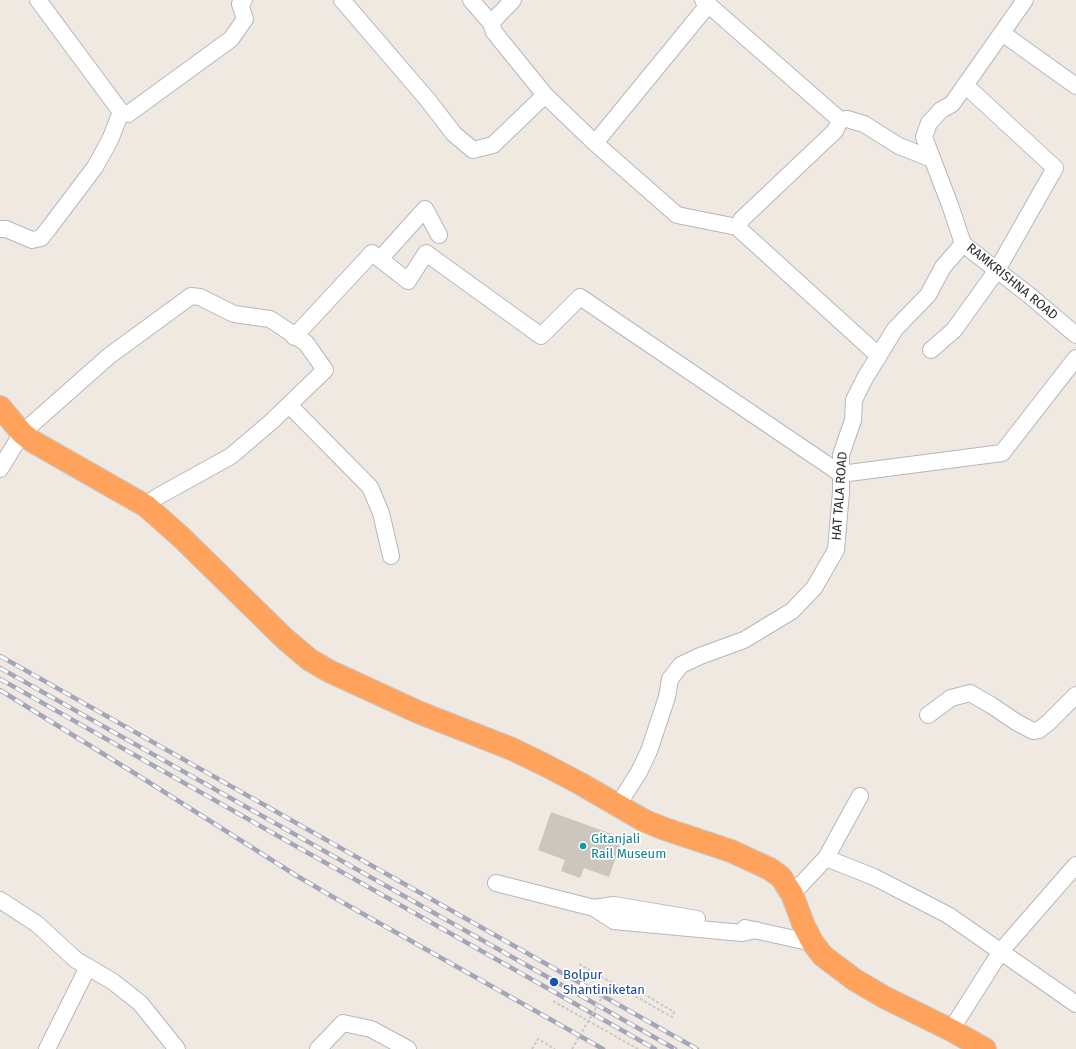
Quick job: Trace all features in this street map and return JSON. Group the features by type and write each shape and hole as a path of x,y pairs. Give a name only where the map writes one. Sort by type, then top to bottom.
{"highway":[{"path":"0,407 22,433 45,449 146,506 181,537 286,639 310,660 329,671 418,712 512,749 576,781 643,820 730,851 770,869 781,877 792,894 804,926 813,943 823,956 855,980 884,997 985,1049"}],"street":[{"path":"38,0 121,112 128,114 231,39 245,20 240,4 244,0"},
{"path":"342,0 454,134 473,150 493,145 544,95"},
{"path":"471,0 491,23 494,32 544,95 595,144 677,215 737,227 805,287 879,356"},
{"path":"491,23 513,0"},
{"name":"RAMKRISHNA ROAD","path":"1025,0 952,104 942,110 929,123 924,137 963,244 1029,295 1076,335"},
{"path":"595,144 706,2 840,120 847,119 864,124 899,146 932,159"},
{"path":"1002,33 1076,86"},
{"path":"931,350 954,330 997,270 1055,168 965,86"},
{"path":"0,229 6,229 32,240 41,238 95,167 110,140 121,112"},
{"path":"737,227 742,219 835,131 840,120"},
{"path":"380,259 425,209 439,235"},
{"name":"HAT TALA ROAD","path":"618,805 639,772 667,697 670,679 680,665 744,640 792,611 814,588 836,550 839,525 841,455 853,420 854,400 865,378 895,329 928,295 943,267 963,244"},
{"path":"295,337 372,253 408,280 426,253 541,336 580,297 841,474 1002,453 1076,358"},
{"path":"0,469 22,433 109,356 191,296 200,297 234,314 270,319 306,343 325,370 289,405 232,456 157,497 146,506"},
{"path":"289,405 370,487 381,513 391,556"},
{"path":"928,715 951,698 970,694 1033,731 1039,730 1049,722 1076,695"},
{"path":"792,894 826,858 860,796"},
{"path":"826,858 874,877 948,915 1076,1004"},
{"path":"950,1030 1001,951 1076,865"},
{"path":"496,883 594,908 614,905 756,930 813,943"},
{"path":"0,900 37,924 76,960 112,981 140,1003 177,1049"},
{"path":"47,1049 88,967"},
{"path":"318,1049 343,1023 371,1029 408,1049"}],"path":[{"path":"579,964 672,1017 674,1012 637,990"},
{"path":"572,1049 611,982"},
{"path":"553,1001 638,1049"},
{"path":"532,1049 538,1039 555,1049"}],"building":[{"path":"551,812 623,838 609,877 584,868 580,878 561,871 565,860 538,850"}],"railway":[{"path":"0,656 697,1049"},
{"path":"0,668 675,1049"},
{"path":"0,679 655,1049"},
{"path":"0,690 297,876 603,1049"}],"place":[{"name":"Gitanjali Rail Museum","path":"583,846"},
{"name":"Bolpur Shantiniketan","path":"554,982"}]}
